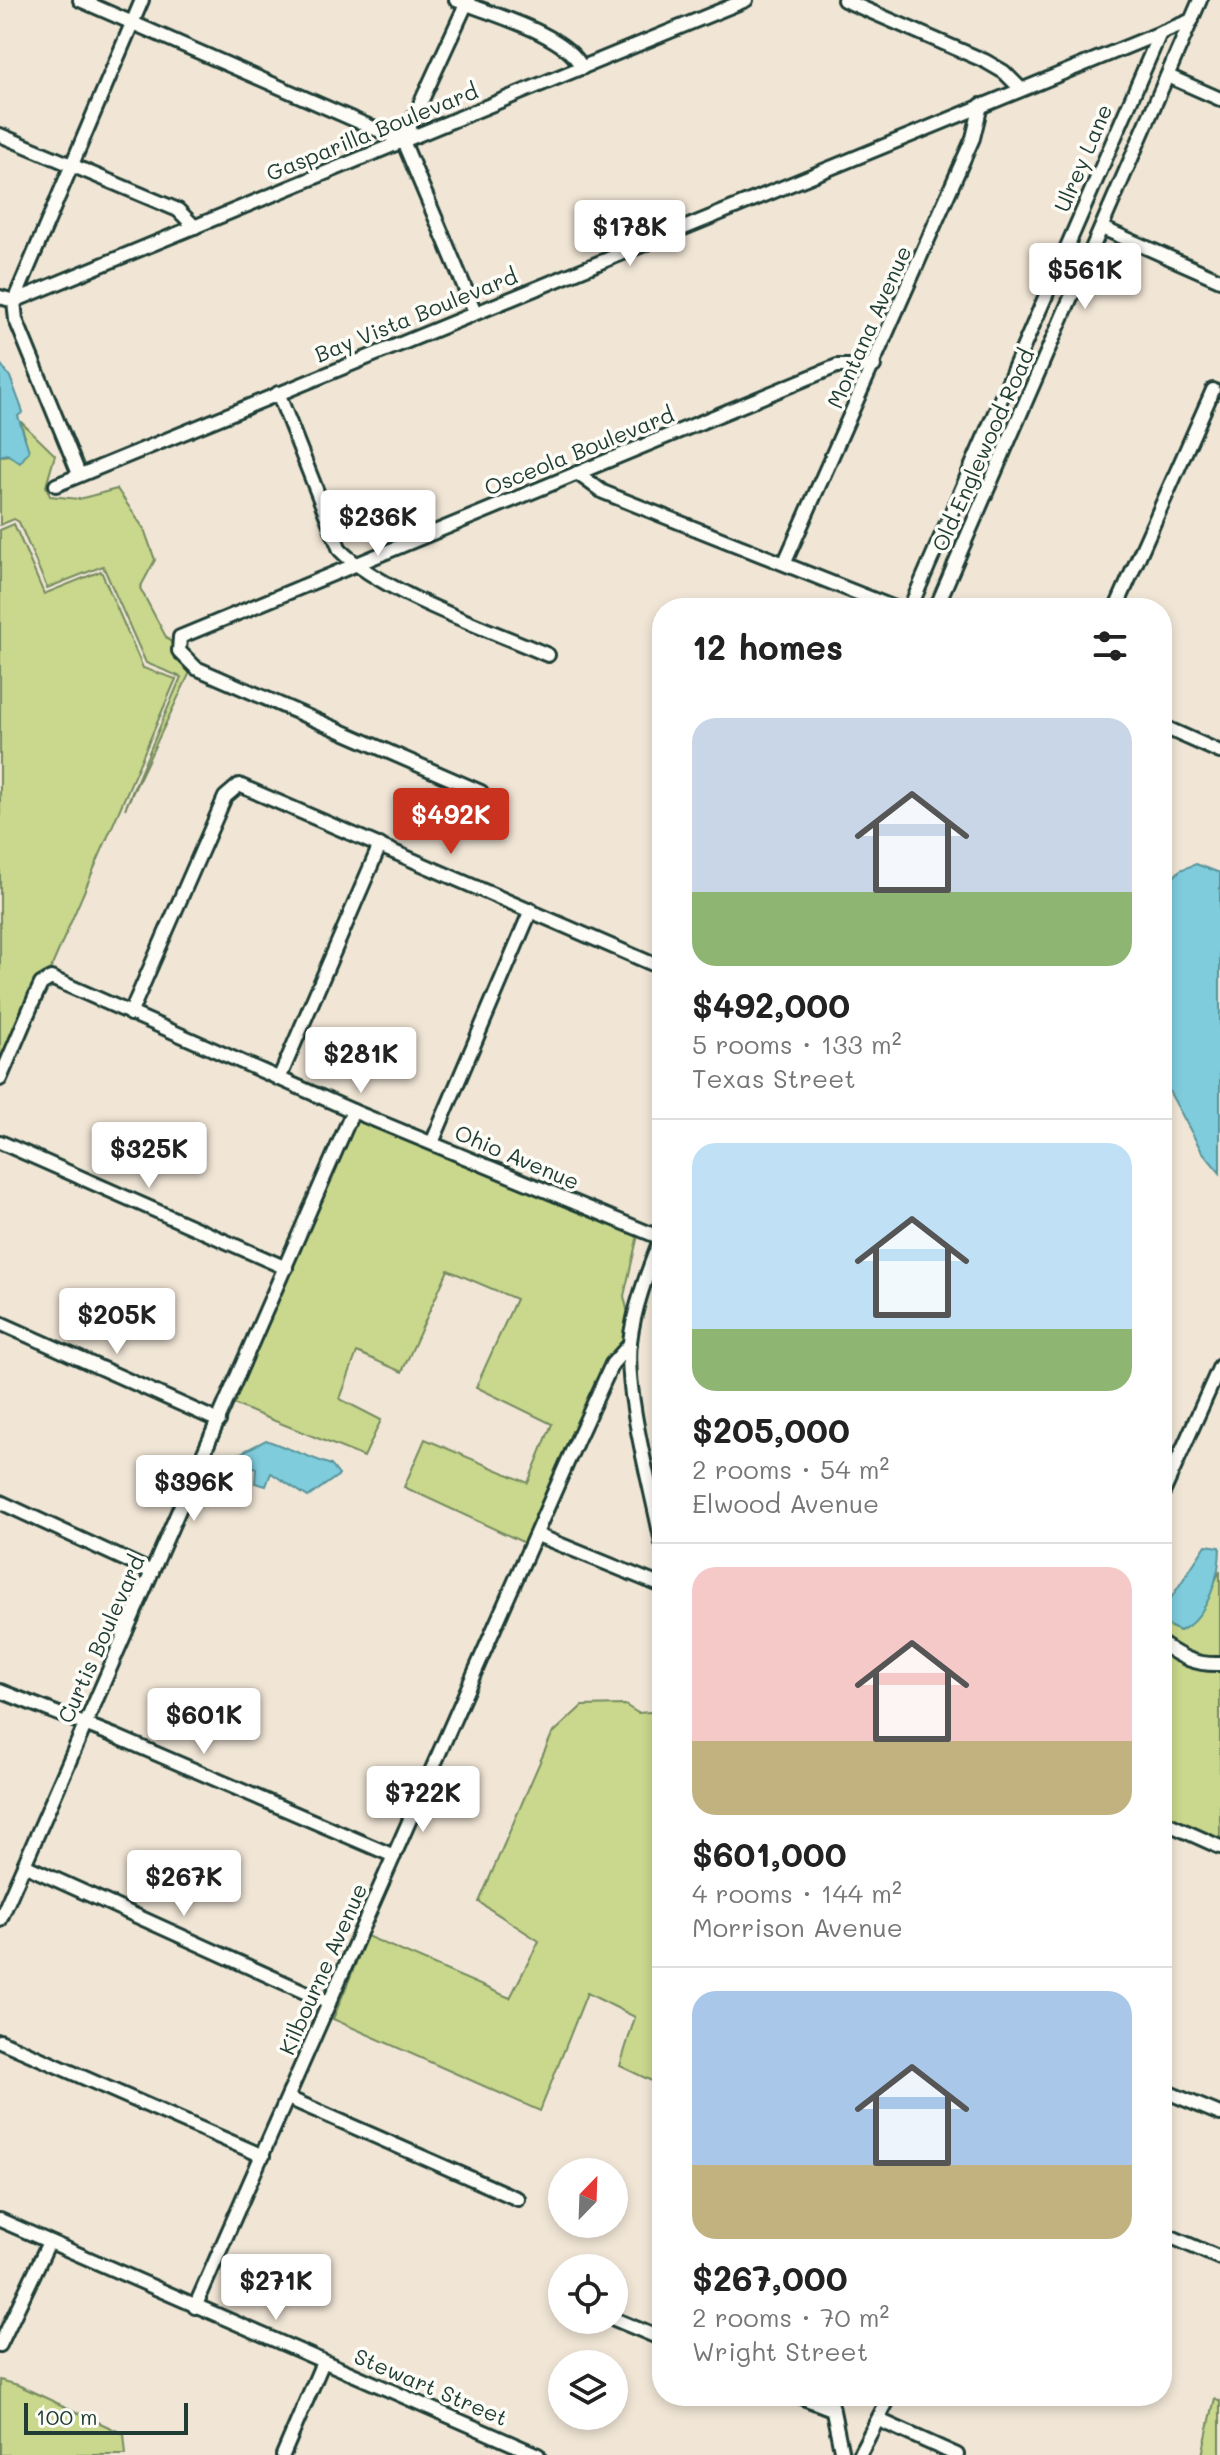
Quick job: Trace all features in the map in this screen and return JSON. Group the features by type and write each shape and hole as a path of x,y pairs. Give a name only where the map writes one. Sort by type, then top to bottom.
{"street":[{"path":"80,0 403,141 475,312"},
{"path":"79,474 16,320 14,301 142,0"},
{"name":"Gasparilla Boulevard","path":"14,301 746,0"},
{"path":"844,0 985,61 1004,72 1021,89"},
{"name":"Old Englewood Road","path":"940,598 1200,0"},
{"path":"403,141 463,1 557,42 573,53 582,68"},
{"name":"Bay Vista Boulevard","path":"56,485 1192,20"},
{"name":"Ulrey Lane","path":"914,598 1160,33"},
{"path":"1168,76 1220,99"},
{"name":"Montana Avenue","path":"785,562 973,138 981,105"},
{"path":"0,135 178,210 195,227"},
{"path":"1102,228 1220,280"},
{"path":"0,297 14,301"},
{"name":"Osceola Boulevard","path":"481,792 203,672 186,661 178,648 180,637 837,366 874,366"},
{"path":"1120,598 1213,390"},
{"path":"278,393 340,550 354,565 382,581 548,655"},
{"path":"577,473 603,492 871,598"},
{"path":"1172,730 1220,752"},
{"path":"130,1014 225,797 235,787 245,786 652,964"},
{"path":"279,1079 380,845"},
{"path":"432,1143 531,910"},
{"name":"Ohio Avenue","path":"0,1079 41,984 51,978 353,1111 652,1233"},
{"name":"Curtis Boulevard","path":"0,1920 353,1111"},
{"path":"0,1142 286,1268"},
{"path":"652,1268 630,1344 635,1401 652,1490"},
{"path":"0,1323 219,1421"},
{"name":"Kilbourne Avenue","path":"195,2307 612,1364 630,1344"},
{"path":"1172,1473 1220,1366"},
{"path":"0,1502 152,1572"},
{"path":"537,1535 652,1582"},
{"path":"1172,1651 1202,1665 1220,1664"},
{"path":"0,1691 394,1856"},
{"path":"1172,1825 1220,1847"},
{"path":"24,1865 329,2003"},
{"path":"0,2041 263,2156"},
{"path":"1172,2094 1220,2114"},
{"path":"288,2098 518,2199"},
{"name":"Stewart Street","path":"0,2220 538,2455"},
{"path":"1172,2237 1220,2258"},
{"path":"0,2345 49,2242"},
{"path":"628,2325 652,2335"},
{"path":"283,2455 323,2362"},
{"path":"832,2406 842,2455"},
{"path":"859,2455 885,2406"},
{"path":"879,2420 957,2455"}],"green space":[{"path":"20,421 55,455 46,486 50,496 79,499 117,489 144,529 155,560 140,588 166,637 193,666 125,809 181,677 146,663 103,566 47,588 19,522 14,519 0,525 0,456 10,455 25,437"},
{"path":"14,524 44,594 101,571 143,668 176,679 0,1086 0,530"},
{"path":"365,1113 638,1235 624,1296 629,1318 624,1343 529,1545 404,1487 425,1439 528,1483 552,1424 476,1387 516,1299 448,1270 402,1372 357,1352 340,1399 381,1420 364,1457 233,1404 356,1123"},
{"path":"1220,1571 1220,1846 1172,1827 1172,1627 1180,1631 1206,1599"},
{"path":"625,1705 638,1713 652,1712 652,2081 620,2066 635,2017 587,1993 540,2111 333,2019 367,1936 510,1998 539,1941 479,1902 552,1734 582,1706"},
{"path":"0,2380 18,2385 124,2434 126,2455 0,2455"},
{"path":"1215,2398 1220,2401 1220,2455 1202,2455"}],"water":[{"path":"0,363 10,377 23,412 18,416 29,451 20,463 7,454 0,456"},
{"path":"1196,864 1220,873 1220,1173 1201,1150 1172,1096 1172,879 1180,870"},
{"path":"266,1440 331,1465 339,1475 308,1497 271,1473 266,1486 255,1483 256,1468 233,1457"},
{"path":"1206,1545 1220,1547 1215,1583 1205,1606 1190,1625 1180,1631 1172,1627 1172,1596"}]}
